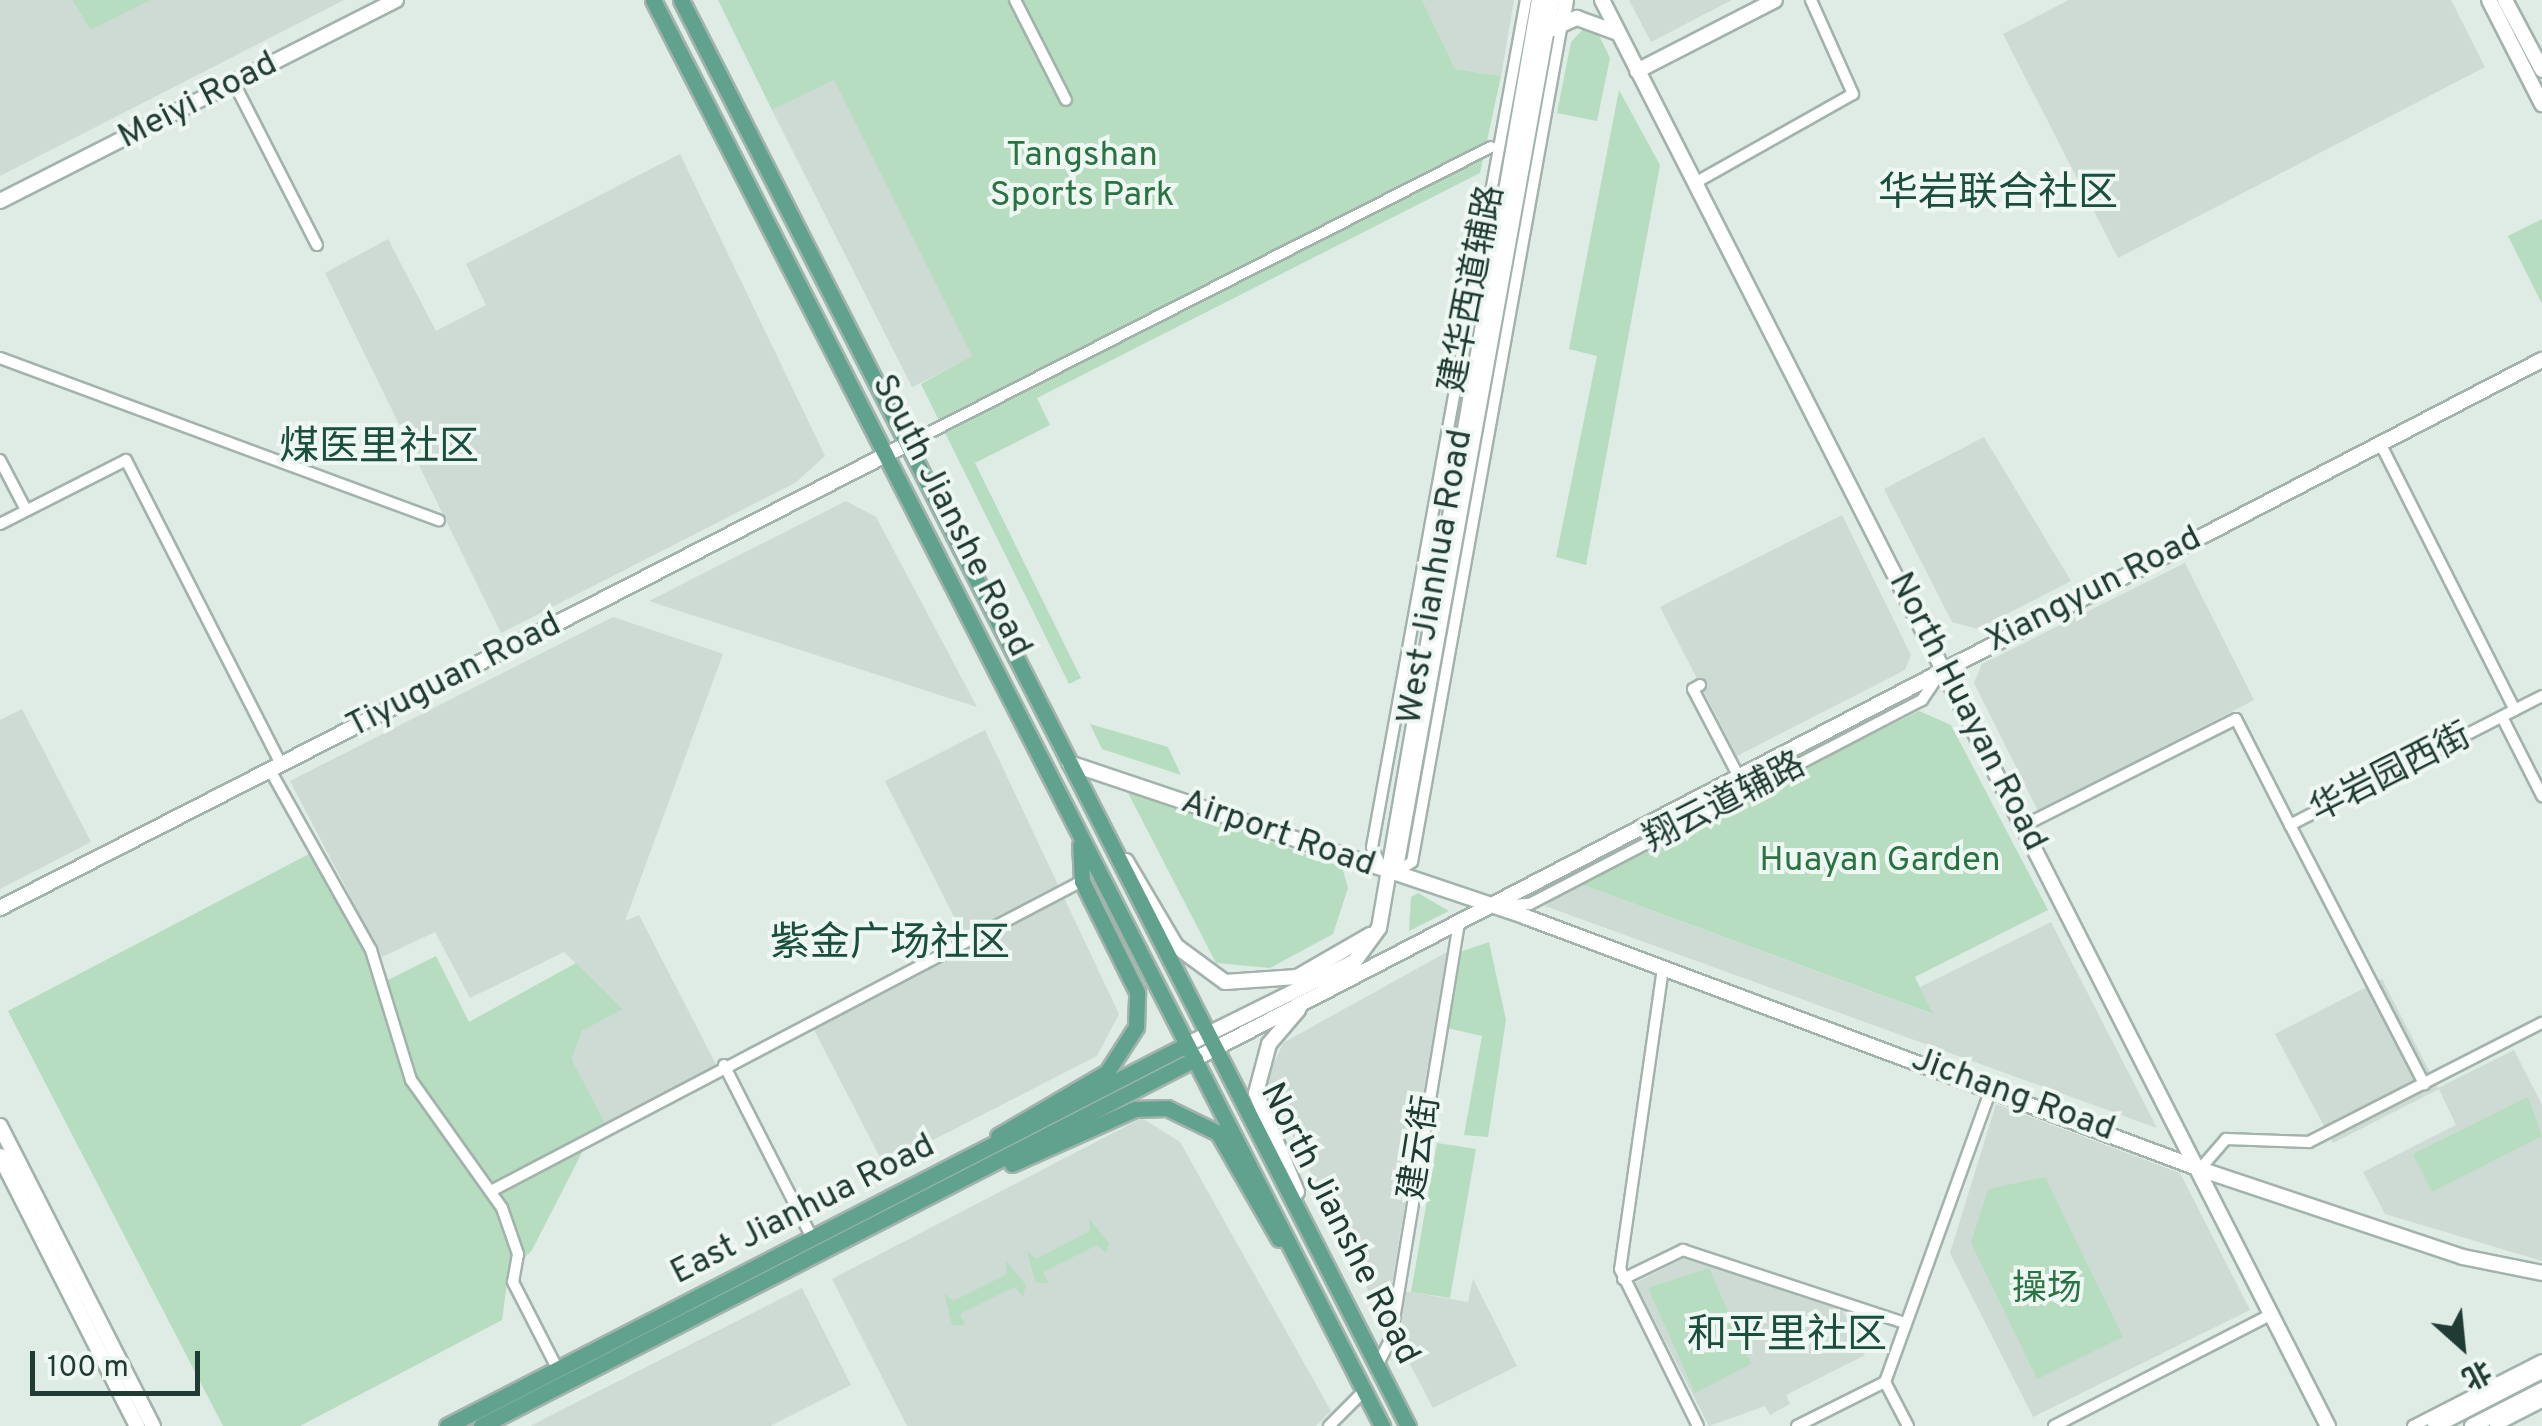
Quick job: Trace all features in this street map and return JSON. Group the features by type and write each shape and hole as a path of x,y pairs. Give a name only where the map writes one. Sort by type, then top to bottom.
{"main road":[{"name":"South Jianshe Road","path":"653,0 1191,1052"},
{"name":"South Jianshe Road","path":"681,0 1211,1042"},
{"path":"976,1155 1014,1122 1107,1072 1130,1043 1137,992 1082,881 1080,841"},
{"name":"North Jianshe Road","path":"1211,1042 1408,1426"},
{"name":"North Jianshe Road","path":"1191,1052 1382,1426"},
{"name":"East Jianhua Road","path":"447,1426 976,1155 1191,1052"},
{"name":"East Jianhua Road","path":"480,1426 984,1172 1191,1052"},
{"path":"984,1172 1049,1154 1135,1109 1179,1111 1218,1133 1310,1282"}],"street":[{"name":"Meiyi Road","path":"0,201 396,0"},
{"path":"1015,0 1066,100"},
{"name":"建华西道辅路","path":"1526,0 1372,847 1389,872 1412,862 1562,22"},
{"name":"West Jianhua Road","path":"1389,872 1539,0"},
{"name":"West Jianhua Road","path":"1379,928 1552,0"},
{"path":"1562,22 1566,0"},
{"name":"North Huayan Road","path":"1602,0 1945,666 2328,1426"},
{"path":"1638,70 1776,0"},
{"path":"1695,183 1854,94 1812,0"},
{"path":"2489,0 2542,104"},
{"path":"2505,0 2542,70"},
{"path":"1546,32 1562,22 1599,20 1618,33"},
{"path":"234,83 316,244"},
{"path":"907,444 1491,147"},
{"path":"0,358 439,520"},
{"name":"Xiangyun Road","path":"1458,928 1487,906 1945,666 2542,360"},
{"path":"2380,443 2515,710"},
{"name":"Tiyuguan Road","path":"0,908 907,444"},
{"path":"0,460 26,510"},
{"path":"0,524 126,460 276,767 371,950 411,1080 493,1190 518,1254 512,1282 558,1370"},
{"name":"翔云道辅路","path":"1487,906 1530,904 1922,700 1945,666"},
{"path":"1700,685 1694,689 1738,775"},
{"name":"华岩园西街","path":"2025,826 2236,719 2290,826 2542,696"},
{"path":"2502,716 2542,796"},
{"name":"Airport Road","path":"1069,763 1487,906"},
{"path":"2290,826 2424,1084"},
{"path":"1105,834 1176,946 1225,982 1297,977 1379,928"},
{"path":"493,1190 724,1065 1082,881"},
{"path":"1384,892 1423,882"},
{"path":"1211,1042 1302,1006 1458,928 1461,897"},
{"name":"Jichang Road","path":"1487,906 1992,1086 2200,1169 2462,1256 2542,1273"},
{"path":"1191,1052 1355,962 1379,928"},
{"name":"建云街","path":"1377,1366 1391,1338 1458,928"},
{"path":"1663,968 1623,1279 1698,1426"},
{"path":"1302,1006 1270,1044 1256,1093 1323,1261"},
{"path":"2200,1169 2226,1139 2308,1142 2542,1023"},
{"path":"724,1065 812,1238"},
{"path":"1798,1426 1885,1382 1992,1086"},
{"path":"0,1126 154,1426"},
{"path":"0,1156 137,1426"},
{"path":"1623,1279 1683,1250 1905,1324"},
{"path":"2054,1426 2272,1314"},
{"path":"2413,1426 2542,1360"},
{"path":"2435,1426 2542,1372"},
{"path":"1885,1382 1908,1426"},
{"path":"2472,1426 2542,1390"},
{"path":"1329,1426 1364,1391"},
{"path":"2495,1426 2542,1402"}],"shaded area":[{"path":"0,0 344,0 0,176"},
{"path":"1422,0 1514,0 1501,76 1455,69"},
{"path":"1629,0 1732,0 1651,42"},
{"path":"2069,0 2451,0 2485,67 2118,258 2003,34"},
{"path":"834,79 973,357 912,387 772,110"},
{"path":"680,154 825,456 795,483 501,633 325,273 388,239 436,331 486,305 466,264"},
{"path":"1984,437 2071,581 1978,629 1952,622 1884,489"},
{"path":"846,501 876,517 977,707 649,601"},
{"path":"1842,515 1911,655 1905,670 1737,756 1660,607"},
{"path":"2185,563 2254,700 2038,811 1974,683 1982,664"},
{"path":"613,617 723,654 625,921 639,915 721,1074 608,1129 572,1059 582,1031 622,1008 564,952 470,998 435,932 382,957 290,781"},
{"path":"22,709 91,842 0,889 0,720"},
{"path":"985,730 1119,1014 1097,1056 884,1165 812,1026 969,946 885,781"},
{"path":"1575,882 1932,1014 1920,987 2051,922 2157,1128 1545,906"},
{"path":"1447,952 1385,1325 1266,1081 1283,1043"},
{"path":"2382,979 2438,1088 2514,1050 2542,1105 2542,1261 2385,1214 2363,1172 2456,1125 2439,1089 2333,1143 2275,1034"},
{"path":"1996,1104 2180,1173 2250,1310 2033,1417 1950,1253"},
{"path":"1142,1118 1180,1142 1331,1411 1316,1426 907,1426 832,1279"},
{"path":"1688,1256 1843,1311 1865,1355 1786,1395 1790,1404 1770,1415 1765,1406 1709,1426 1635,1283"},
{"path":"1473,1279 1517,1366 1433,1408 1394,1334 1399,1290 1468,1302"},
{"path":"802,1288 851,1385 770,1426 530,1426"}],"green space":[{"path":"72,0 150,0 91,30"},
{"name":"Tangshan Sports Park","path":"718,0 1422,0 1455,69 1501,76 1480,173 1037,398 1050,425 975,463 1081,678 1069,684 921,384 972,356 834,80 772,110"},
{"path":"1584,28 1596,29 1610,58 1597,121 1557,113 1571,42"},
{"path":"1619,90 1660,165 1586,565 1556,557 1597,356 1569,349"},
{"path":"2542,219 2542,304 2508,236"},
{"name":"Huayan Garden","path":"1919,711 1951,725 2048,910 1915,977 1933,1014 1575,882"},
{"path":"1090,724 1168,747 1181,775 1102,749"},
{"path":"1127,791 1342,867 1348,888 1333,934 1270,968 1216,963"},
{"path":"309,854 388,980 436,956 469,1022 576,963 623,1009 582,1031 572,1059 608,1129 590,1137 532,1250 508,1275 502,1320 300,1426 223,1426 8,1011"},
{"path":"1418,893 1449,911 1409,931 1411,897"},
{"path":"1489,942 1506,1020 1488,1137 1464,1135 1482,1036 1447,1028 1460,952"},
{"path":"2528,1097 2542,1136 2432,1192 2413,1154"},
{"path":"1437,1143 1476,1149 1450,1298 1411,1292"},
{"name":"操场","path":"2045,1177 2123,1337 2037,1379 1971,1243 1988,1189"},
{"path":"1089,1219 1109,1243 1106,1253 1097,1245 1043,1272 1048,1283 1035,1282 1027,1251 1036,1259 1090,1231"},
{"path":"1006,1261 1026,1285 1023,1296 1014,1287 960,1314 965,1325 952,1325 944,1293 953,1301 1007,1274"},
{"path":"1709,1268 1751,1364 1695,1393 1648,1288"}],"district":[{"name":"华岩联合社区","path":"1998,195"},
{"name":"煤医里社区","path":"379,449"},
{"name":"紫金广场社区","path":"890,945"},
{"name":"和平里社区","path":"1787,1337"}]}
